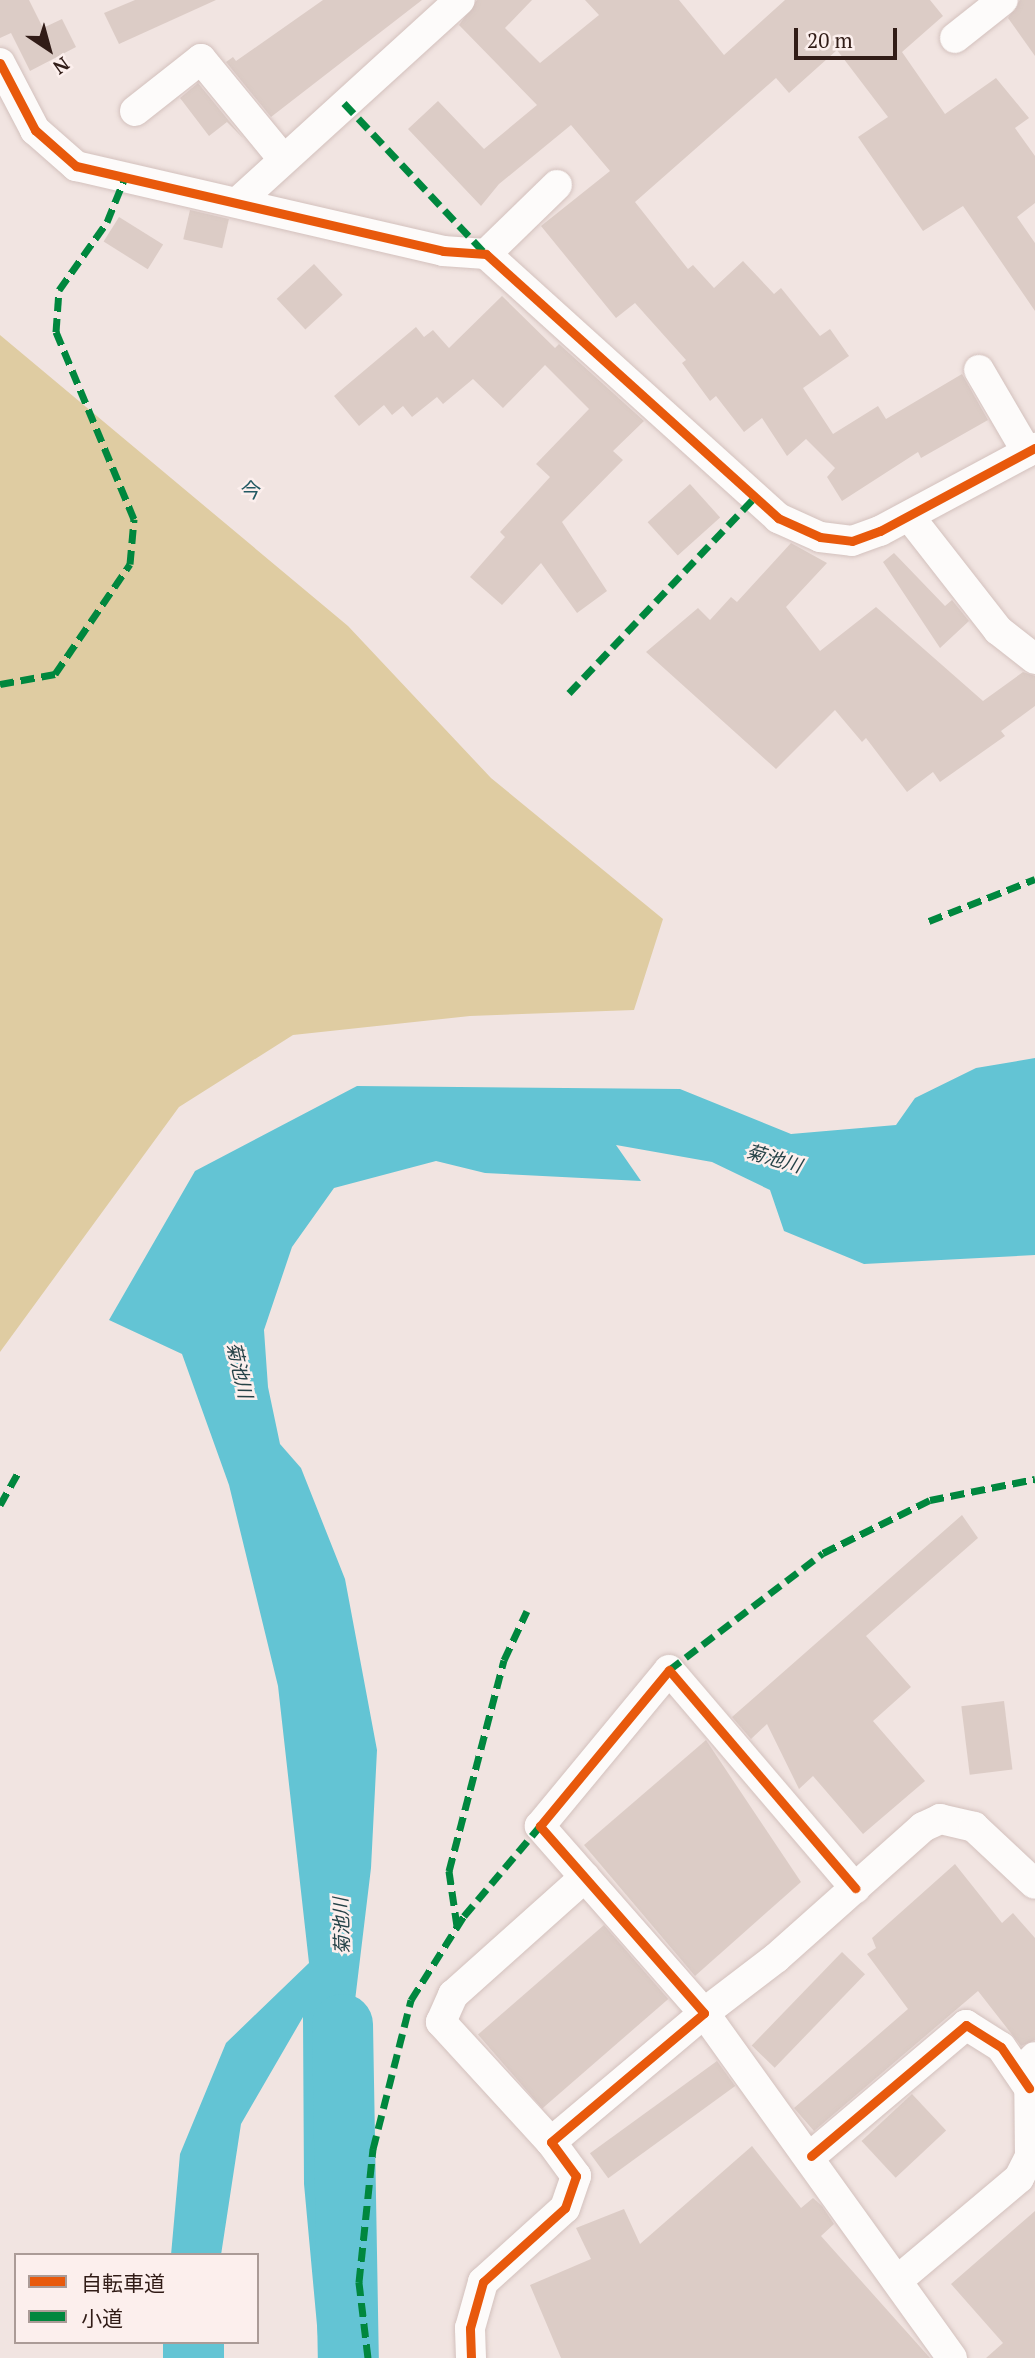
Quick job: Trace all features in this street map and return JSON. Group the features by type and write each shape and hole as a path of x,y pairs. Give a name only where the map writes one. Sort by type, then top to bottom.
{"street":[{"path":"240,200 460,0"},
{"path":"955,38 1003,0"},
{"path":"135,111 201,59 283,159"},
{"path":"0,63 35,130 76,166 124,180 240,200 443,251 486,254 778,518 820,537 852,541 909,516 1031,450 979,370"},
{"path":"486,254 557,185"},
{"path":"909,516 998,630 1035,659"},
{"path":"855,1888 669,1670 541,1826 704,2013 811,2156 952,2358"},
{"path":"551,2142 855,1888 923,1827 940,1819 974,1827 1035,1884"},
{"path":"471,2358 470,2328 483,2282 565,2208 576,2176 551,2142 442,2022 453,1995 585,1877"},
{"path":"811,2156 965,2025 1001,2048 1029,2088"},
{"path":"898,2280 1019,2178 1030,2156 1029,2063 1035,2057"}],"shaded area":[{"path":"0,335 348,626 491,778 663,919 634,1010 470,1016 293,1035 179,1107 0,1352"}],"water":[{"path":"1035,1058 1035,1255 864,1264 784,1231 770,1190 712,1162 616,1145 641,1181 485,1173 436,1161 334,1188 292,1247 264,1330 268,1387 280,1444 301,1468 345,1579 377,1750 371,1868 323,2266 342,2358 320,2358 304,2184 303,2017 241,2124 221,2253 171,2253 180,2154 226,2043 309,1963 278,1686 229,1485 182,1354 109,1320 195,1171 357,1086 680,1089 791,1134 896,1125 915,1098 976,1068"},
{"path":"163,2344 224,2344 224,2358 163,2358"}],"building":[{"path":"0,0 29,0 43,28 62,19 76,47 30,71 11,33 0,38"},
{"path":"135,0 216,0 119,44 104,13"},
{"path":"323,0 422,0 271,117 226,62 233,57 236,61"},
{"path":"477,0 532,0 505,28 540,63 599,15 585,0 679,0 724,55 785,0 930,0 943,16 902,52 945,114 996,78 1029,118 1015,128 1035,156 1035,203 1017,217 1035,243 1035,311 963,206 923,231 858,137 888,117 837,50 789,93 776,78 635,202 688,269 693,265 714,288 743,261 774,294 781,288 820,336 830,329 849,356 803,388 833,434 878,406 886,419 962,374 988,420 921,458 918,452 842,501 827,477 835,468 806,439 787,456 762,418 744,432 716,396 710,401 682,363 686,360 635,303 616,318 541,226 610,171 571,125 499,184 481,206 408,129 438,101 484,149 537,105 459,25"},
{"path":"1020,0 1035,0 1035,56 1008,18"},
{"path":"198,83 243,138 227,122 209,136 180,98"},
{"path":"190,210 229,219 222,248 183,239"},
{"path":"119,217 163,245 148,269 104,242"},
{"path":"314,264 343,295 305,329 277,299"},
{"path":"502,296 555,348 559,344 644,421 613,451 623,460 562,522 607,591 577,613 541,563 502,605 470,577 505,537 500,532 550,477 536,464 589,409 545,365 503,408 473,379 443,404 437,397 412,417 403,406 392,415 384,405 359,426 334,396 416,327 424,337 433,330 449,348"},
{"path":"690,484 720,517 678,556 648,522"},
{"path":"791,543 827,563 786,607 820,651 876,607 983,701 1023,672 1035,676 1035,706 1001,731 1005,736 940,782 933,772 907,792 866,738 862,742 835,710 776,769 646,652 698,608 710,620 731,597 737,602"},
{"path":"894,553 945,606 952,600 969,621 940,648 883,562"},
{"path":"962,1515 978,1538 866,1636 911,1687 873,1721 925,1781 863,1834 813,1776 799,1789 767,1724 751,1739 732,1717"},
{"path":"1004,1701 1012,1769 970,1775 961,1706"},
{"path":"706,1740 801,1882 695,1976 584,1845"},
{"path":"955,1864 1002,1923 1013,1913 1035,1938 1035,2040 1021,2046 978,1991 814,2131 794,2108 908,2009 867,1954 876,1948 872,1938"},
{"path":"604,1925 668,1999 542,2109 478,2035"},
{"path":"842,1952 865,1974 775,2068 752,2046"},
{"path":"717,2061 735,2086 608,2178 590,2153"},
{"path":"912,2094 946,2131 896,2178 862,2141"},
{"path":"752,2146 801,2208 813,2198 822,2206 834,2224 821,2236 930,2358 561,2358 530,2285 591,2259 576,2228 624,2209 640,2244"},
{"path":"1035,2211 1035,2358 986,2358 1003,2343 951,2284"}],"waterway":[{"name":"菊池川","path":"342,2024 348,2358"}],"marked path":[{"path":"344,103 486,254"},
{"path":"0,684 55,674 130,564 134,519 56,332 59,290 107,222 124,180"},
{"path":"569,693 755,497"},
{"path":"929,921 1035,879"},
{"path":"0,1505 20,1469"},
{"path":"669,1670 823,1553 930,1500 1035,1479"},
{"path":"457,1926 449,1871 504,1660 527,1611"},
{"path":"368,2358 359,2282 373,2149 411,2000 464,1916 540,1826"}],"cycle path":[{"path":"0,63 35,130 76,166 443,251 486,254 778,518 820,537 852,541 880,531 1035,448"},
{"path":"471,2358 470,2328 483,2282 565,2208 576,2176 551,2142 704,2013 540,1826 669,1670 855,1888"},
{"path":"811,2156 966,2025 1001,2047 1029,2088"}],"district":[{"name":"今","path":"251,490"}]}
